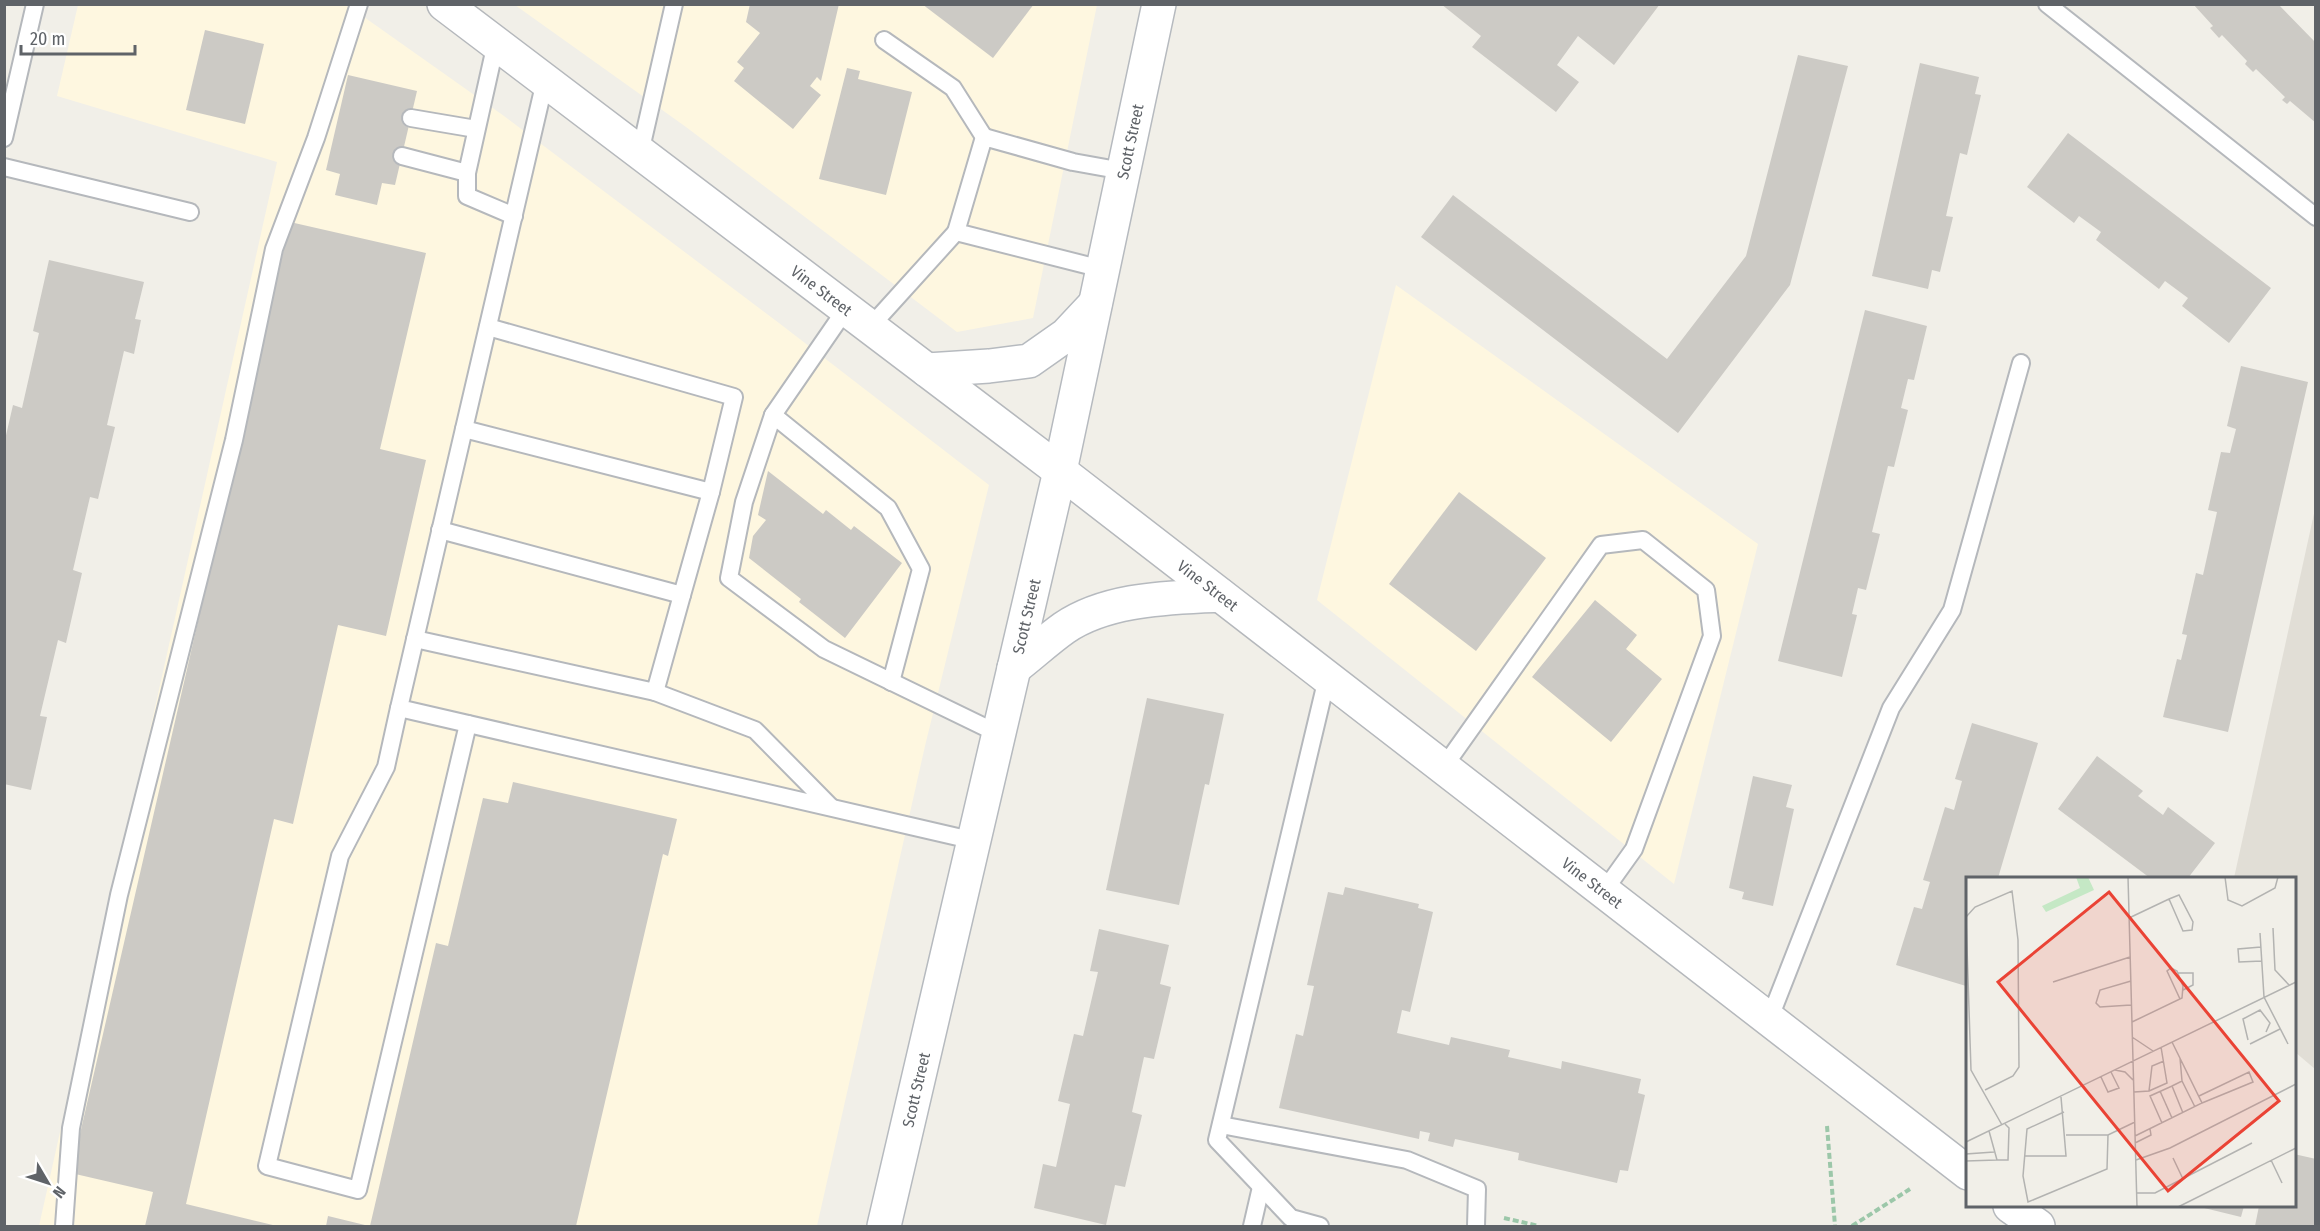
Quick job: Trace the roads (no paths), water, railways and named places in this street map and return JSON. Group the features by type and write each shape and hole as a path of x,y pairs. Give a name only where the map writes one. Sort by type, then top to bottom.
{"street":[{"name":"Vine Street","path":"444,4 1060,471 1966,1171"},
{"name":"Scott Street","path":"884,1227 1060,471 1159,4"},
{"path":"927,370 1029,361 1066,335 1096,303"},
{"path":"1014,668 1066,627 1100,612 1137,600 1221,595"},
{"path":"2011,1207 2038,1227"}],"lane":[{"path":"4,138 35,4"},
{"path":"64,1227 71,1128 119,896 234,440 274,249 324,140 359,4"},
{"path":"639,153 674,4"},
{"path":"2047,4 2316,217"},
{"path":"884,40 953,88 984,137 1073,162 1124,171"},
{"path":"496,43 467,172 466,196 514,216"},
{"path":"468,724 358,1190 267,1166 340,856 386,767 545,81"},
{"path":"411,118 476,129"},
{"path":"984,137 956,232 858,318 773,415 744,502 729,578 824,649 999,734"},
{"path":"402,156 467,172"},
{"path":"4,168 190,212"},
{"path":"956,232 1102,269"},
{"path":"488,327 734,397 711,492 655,693"},
{"path":"1769,1020 1891,708 1952,610 2021,363"},
{"path":"773,415 888,508 921,568 891,682"},
{"path":"464,429 711,492"},
{"path":"440,530 682,595"},
{"path":"1443,768 1601,545 1643,540 1706,590 1712,636 1634,849 1604,891"},
{"path":"415,639 655,693 755,730 832,808"},
{"path":"1320,1227 1291,1218 1217,1140 1327,678"},
{"path":"399,708 975,841"},
{"path":"1221,1125 1407,1160 1477,1189 1476,1219"},
{"path":"1252,1227 1261,1187"}]}
